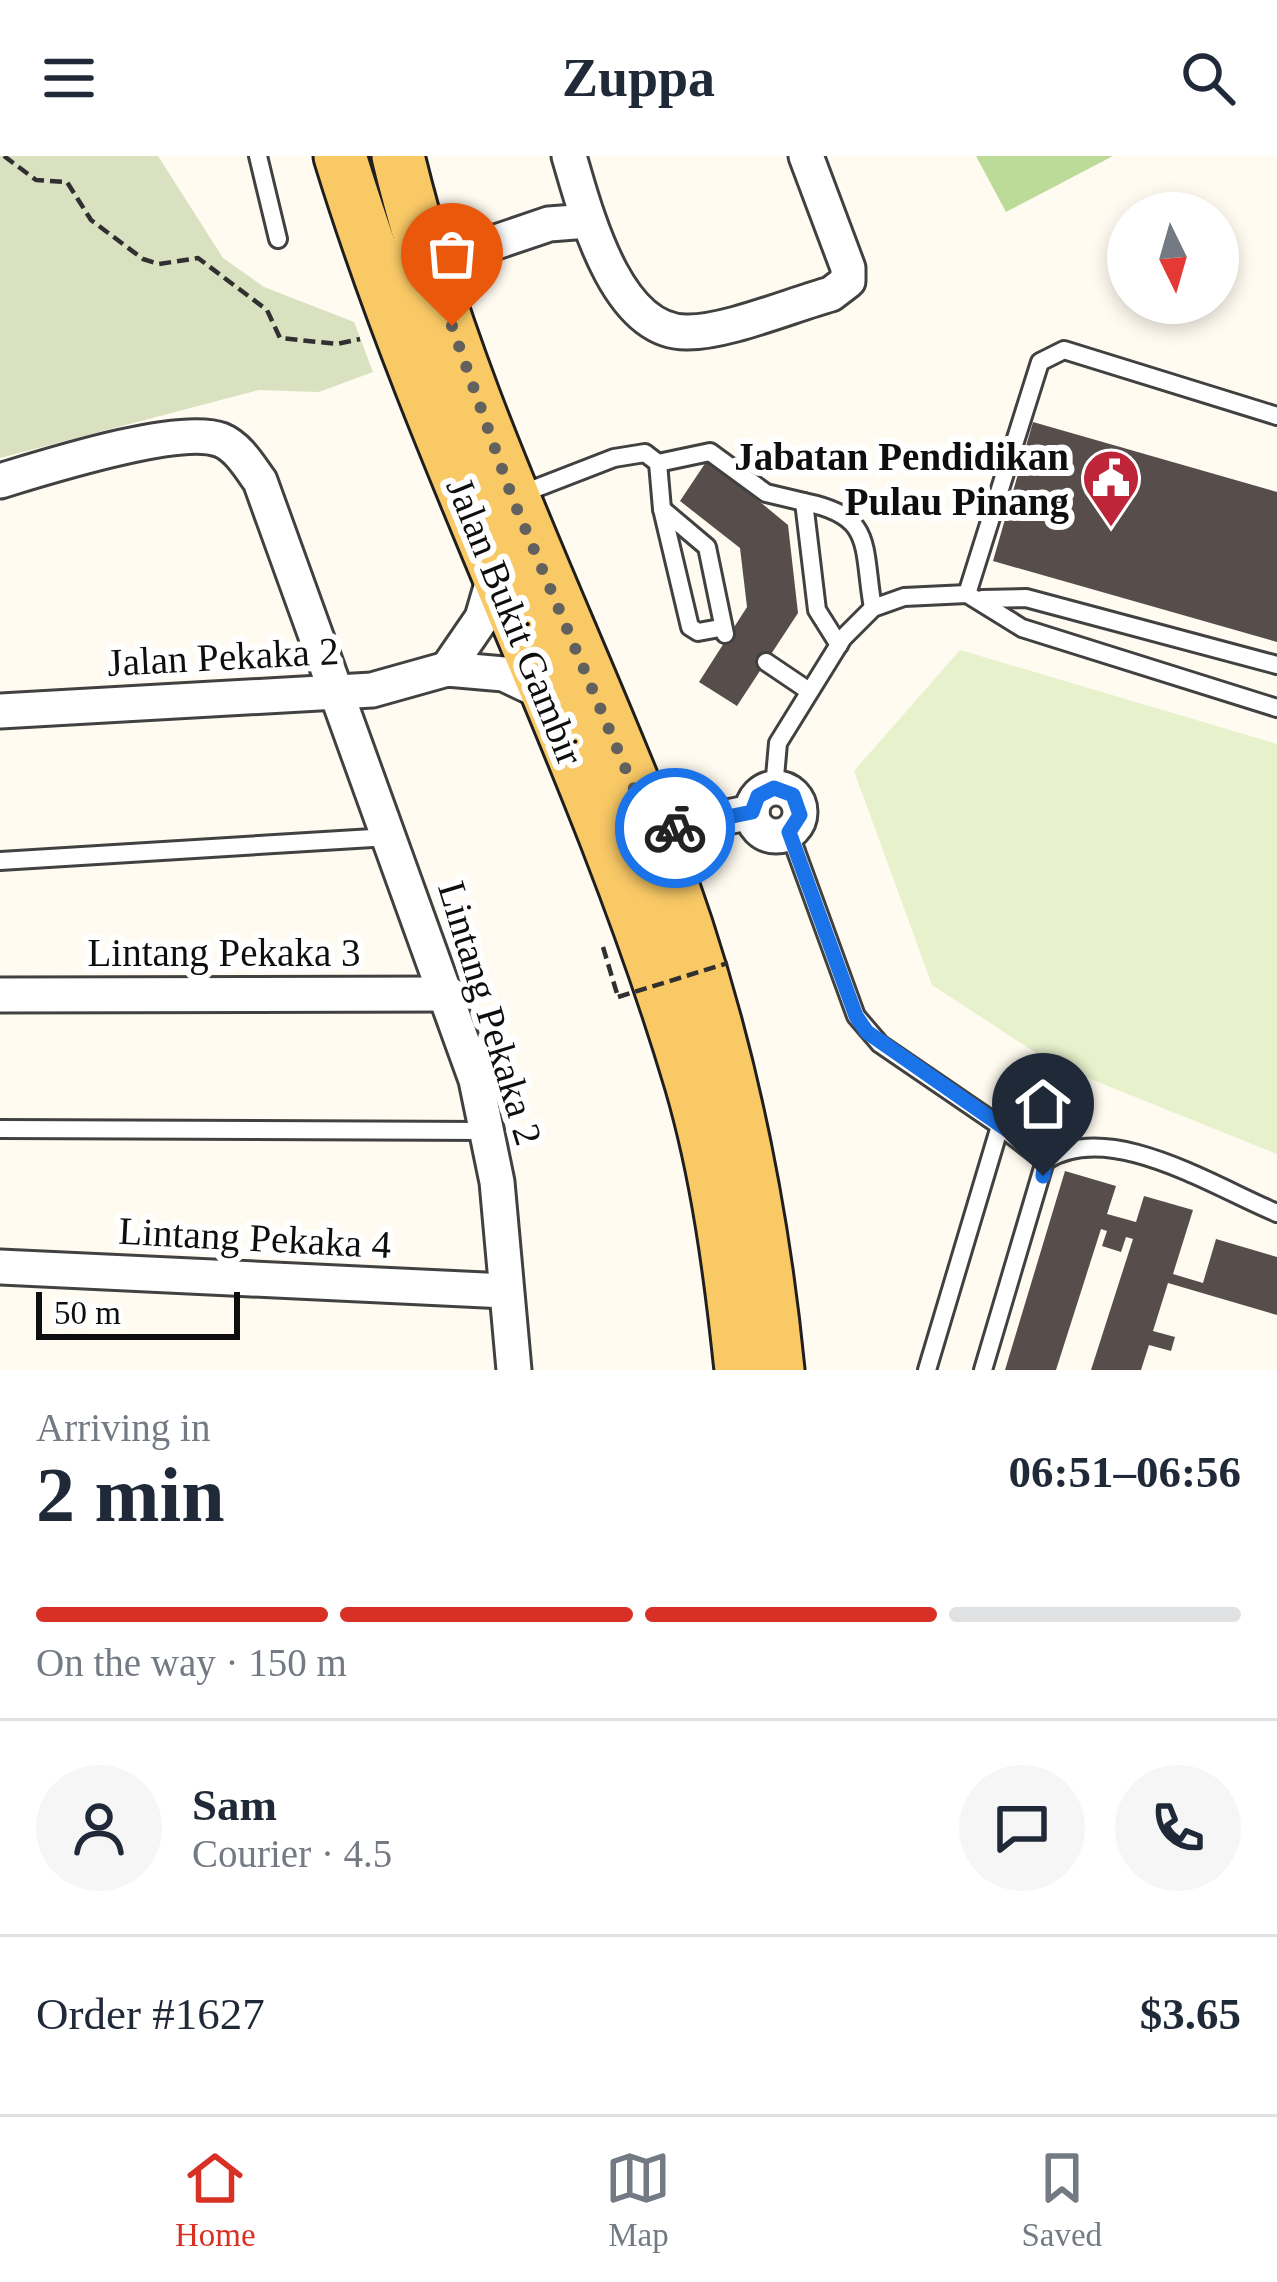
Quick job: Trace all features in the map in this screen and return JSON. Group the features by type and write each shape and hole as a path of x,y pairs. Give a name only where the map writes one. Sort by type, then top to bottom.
{"main road":[{"name":"Jalan Bukit Gambir","path":"340,156 401,330 550,696 691,1085 712,1174 741,1370"},
{"name":"Jalan Bukit Gambir","path":"398,156 512,497 652,832 709,1005 751,1172 778,1370"}],"street":[{"path":"569,156 588,221 623,296 663,328 688,333 831,294 848,281 848,268 806,156"},
{"path":"434,272 549,224 588,221"},
{"name":"Lintang Pekaka 2","path":"0,481 175,438 223,440 260,481 449,994 489,1131 514,1370"},
{"path":"448,669 482,618 496,567"},
{"name":"Jalan Pekaka 2","path":"0,714 340,692 403,685 448,669 504,674 550,696"},
{"path":"652,832 793,795 800,815 789,832"},
{"name":"Lintang Pekaka 3","path":"0,995 449,994"},
{"name":"Lintang Pekaka 4","path":"0,1267 506,1291"}],"lane":[{"path":"258,156 278,239"},
{"path":"975,597 1040,362 1051,352 1064,350 1277,416"},
{"path":"658,463 710,452 766,493 847,513 858,526 873,608"},
{"path":"512,497 614,458 645,453 658,463 662,508 690,627 698,632 724,632 707,547 662,508"},
{"path":"804,502 817,610 839,645"},
{"path":"763,800 778,742 839,645 873,608 904,597 1026,598 1277,665"},
{"path":"975,597 1022,628 1277,708"},
{"path":"766,662 809,691"},
{"path":"789,832 856,1016 880,1044 1045,1161"},
{"path":"0,861 390,837"},
{"path":"928,1370 1000,1126"},
{"path":"0,1129 489,1131"},
{"path":"983,1370 1045,1161 1066,1147 1107,1145 1277,1213"}],"path":[{"path":"4,156 36,180 67,182 91,220 143,259 159,264 198,258 267,310 280,338 338,344 401,330"},
{"path":"618,997 728,963"}],"green space":[{"path":"0,156 158,156 223,258 264,287 354,322 373,372 319,392 259,390 0,458"},
{"path":"976,156 1113,156 1006,212"},
{"path":"960,650 1277,744 1277,1154 1053,1064 932,985 854,771"}],"building":[{"path":"1033,422 1277,492 1277,642 993,561"},
{"path":"708,459 788,525 798,613 737,706 699,682 747,607 740,548 680,501"},
{"path":"1065,1171 1116,1186 1107,1214 1136,1222 1144,1196 1193,1210 1173,1274 1203,1283 1216,1239 1277,1257 1277,1315 1168,1283 1153,1331 1175,1337 1171,1351 1149,1345 1141,1370 1091,1370 1133,1239 1126,1237 1121,1252 1102,1246 1107,1231 1101,1229 1056,1370 1005,1370"}],"way so far":[{"path":"452,326 512,497 652,832 675,828"}],"place":[{"name":"Jabatan Pendidikan Pulau Pinang","path":"1111,529"}],"route":[{"path":"675,828 752,812 758,796 774,788 793,795 800,815 789,832 856,1016 880,1044 1036,1150 1045,1161 1043,1176"}]}
